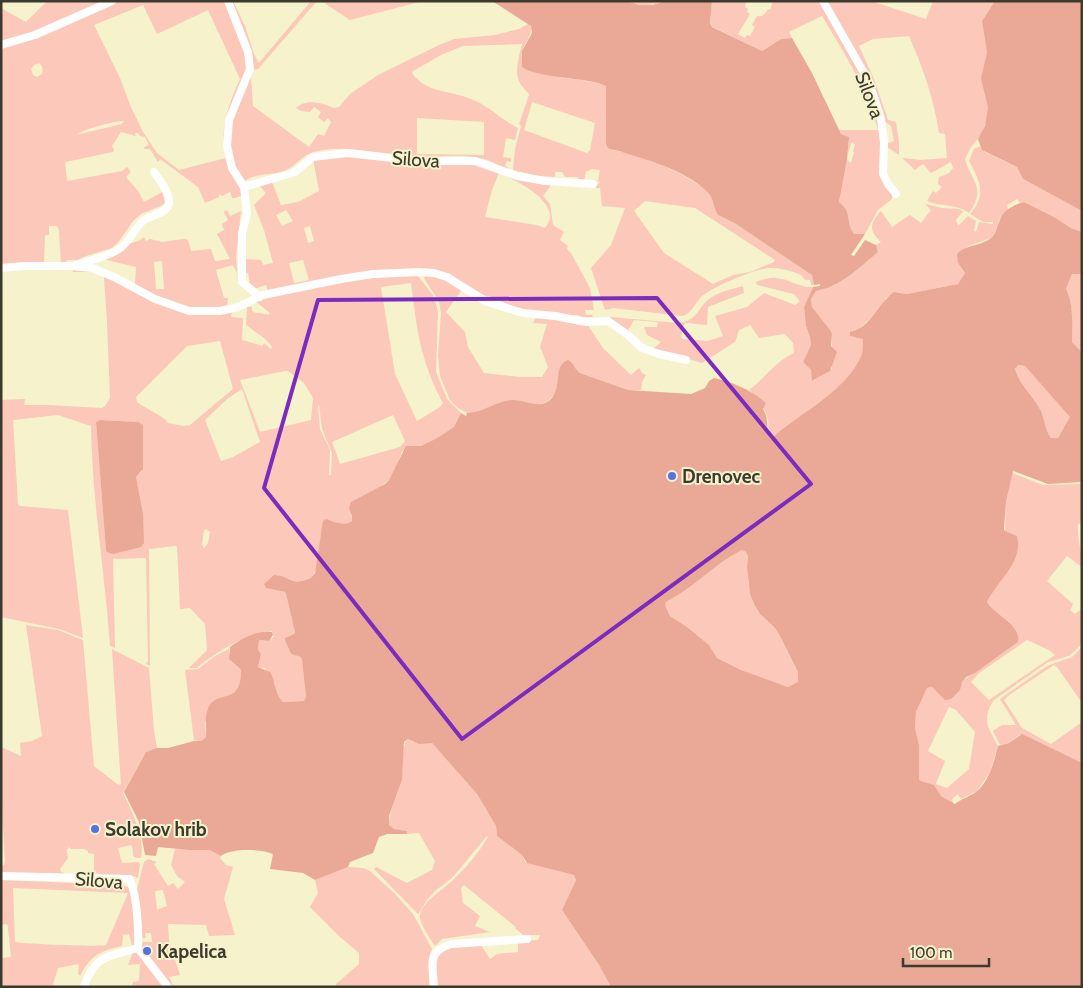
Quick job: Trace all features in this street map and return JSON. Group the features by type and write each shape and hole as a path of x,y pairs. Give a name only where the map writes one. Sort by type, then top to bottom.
{"street":[{"path":"1,45 35,35 112,1"},
{"path":"228,1 248,52 250,69 229,120 227,146 232,168 244,187 247,214 242,233 242,282 260,297"},
{"name":"Silova","path":"823,1 868,80 881,119 884,142 883,174 896,194"},
{"name":"Silova","path":"244,187 295,172 313,157 347,153 420,161 475,161 517,176 546,181 593,184"},
{"path":"71,266 102,257 119,249 144,220 166,210 169,204 165,188 154,172"},
{"path":"1,268 24,266 92,268 114,277 155,299 189,311 220,311 238,307 260,297 373,274 419,272 434,274 447,277 487,302 523,313 555,316 586,322 608,321 628,334 642,348 686,360"},
{"name":"Silova","path":"1,876 129,879 133,884 138,948"},
{"path":"434,987 432,961 441,947 451,944 527,939"},
{"path":"84,987 89,972 99,962 108,956 138,948 168,987"}],"highlighted area":[{"path":"657,298 811,484 462,739 264,488 318,300"}],"shaded area":[{"path":"47,1 104,1 38,30 1,42 1,8 26,22"},
{"path":"117,1 225,1 242,38 247,69 225,135 241,187 241,196 232,198 230,192 222,196 220,194 219,197 205,203 198,187 160,159 158,162 150,149 145,149 144,147 149,145 145,137 140,136 138,133 135,133 136,136 121,132 112,146 113,152 65,162 67,181 122,171 127,167 131,172 126,177 138,191 144,202 164,191 166,201 163,205 141,214 133,221 112,248 77,260 68,260 61,265 59,230 57,226 49,226 49,235 45,235 44,265 1,266 1,47","holes":["143,5 157,34 208,10 240,79 232,98 224,128 226,158 179,170 157,153 143,132 120,78 94,25","39,63 43,70 42,74 37,77 33,75 31,69","124,121 122,124 76,135 107,124"]},
{"path":"229,1 233,1 259,63 311,1 317,1 258,69 254,70"},
{"path":"321,1 326,3 326,1 423,1 350,20"},
{"path":"492,1 627,1 639,5 653,5 665,1 712,1 710,24 712,27 762,51 781,39 792,38 812,73 841,134 849,137 847,160 839,202 848,214 854,234 865,234 851,255 854,256 865,240 876,245 878,252 842,281 816,291 811,299 812,307 832,334 831,346 837,352 830,371 812,381 811,370 803,362 811,345 804,307 813,287 820,286 820,284 814,285 812,275 736,224 718,215 709,194 691,179 657,163 608,148 606,144 606,86 528,71 522,67 522,51 532,33 531,26"},
{"path":"628,1 665,1 646,5"},
{"path":"712,1 746,1 745,7 750,14 738,34 745,38 747,35 750,36 755,27 752,25 757,16 762,16 768,9 770,10 773,1 821,1 863,73 877,109 883,161 892,199 878,210 865,234 854,234 848,214 839,202 847,160 851,163 855,144 851,143 848,154 849,137 841,134 839,130 878,130 861,85 847,57 822,16 789,32 792,38 781,39 762,51 710,25"},
{"path":"824,1 871,1 926,19 933,1 995,1 982,21 987,53 986,99 988,115 982,134 971,147 965,159 977,191 977,197 969,213 959,208 927,201 933,191 936,193 942,187 938,184 939,177 949,173 953,168 951,162 931,173 923,164 915,170 902,158 921,160 947,158 945,134 939,133 927,84 909,36 873,39 859,46 874,79 888,120 896,122 899,155 887,147 886,144 894,141 891,126 883,120 873,90"},
{"path":"995,1 1082,1 1082,211 1023,179 1017,167 982,150 978,139 985,126 988,108 981,78 987,53 982,21"},
{"path":"528,24 531,26 522,52 522,67 537,73 606,86 613,150 650,160 690,179 709,194 718,215 736,224 810,273 814,285 811,285 810,280 805,280 801,275 794,272 771,268 745,274 713,289 700,298 691,311 682,316 613,308 605,310 591,268 611,245 625,208 602,206 600,188 595,188 600,182 591,180 598,181 600,170 591,169 586,171 584,182 580,181 578,177 565,177 562,172 555,172 555,177 537,176 513,170 515,149 521,126 519,124 529,95 521,85 517,75 517,65 522,44 463,46 443,54 412,73 431,88 460,95 475,101 518,128 515,140 506,138 503,157 511,158 511,162 507,161 505,166 509,168 508,170 490,161 476,157 416,157 339,149 314,152 305,156 287,170 251,177 242,183 231,163 229,125 251,71 253,72 251,76 253,106 309,147 318,134 324,136 331,122 328,118 324,122 318,117 321,112 314,107 310,112 301,111 296,108 300,105 315,102 334,108 339,107 350,94 378,75 441,44 454,39 495,35 519,29","holes":["532,102 595,123 590,150 587,153 524,130","417,118 484,122 484,155 417,154","645,201 695,208 775,260 750,272 733,275 713,284 664,253 634,211"]},
{"path":"980,146 985,152 1017,167 1023,179 1082,211 1082,232 1071,228 1024,202 1020,203 1017,199 1007,205 1008,210 1000,218 997,229 991,238 968,246 958,263 965,273 958,284 907,294 897,292 886,298 881,307 869,320 850,336 863,338 863,348 856,366 847,378 823,400 773,437 770,437 768,420 763,408 755,395 749,390 776,365 794,353 793,343 785,334 759,338 750,325 739,330 735,342 702,363 653,349 661,342 647,335 644,327 657,327 658,322 634,320 627,332 600,318 685,322 694,316 712,297 743,286 744,293 708,307 707,325 684,324 681,337 683,339 708,341 723,336 715,316 747,307 764,293 795,305 800,301 794,294 757,285 756,282 768,278 776,278 813,287 804,307 811,345 803,362 811,370 813,381 832,369 832,334 812,307 811,299 816,291 842,281 878,252 876,245 881,242 874,234 872,227 874,220 881,211 892,227 910,215 921,223 931,210 925,204 963,211 956,220 958,226 968,216 976,221 974,231 976,232 979,222 993,224 993,222 983,222 970,214 979,200 980,188 979,181 969,161 974,149"},
{"path":"333,155 473,163 552,184 543,196 550,204 553,225 564,232 560,240 568,246 567,249 590,288 594,310 585,310 586,315 593,315 592,317 519,309 489,296 476,295 461,283 414,270 268,292 266,285 254,289 248,283 250,282 248,273 244,273 245,259 261,260 263,265 273,263 264,230 254,205 266,193 258,184 272,182 281,205 298,202 319,191 313,159","holes":["499,173 513,180 529,189 543,201 550,214 550,220 545,228 537,225 485,217 492,190","286,210 293,221 282,226 276,215","310,226 314,241 308,243 304,228","303,260 309,280 294,283 289,263"]},
{"path":"1024,202 1071,228 1082,232 1082,274 1072,274 1066,289 1071,308 1072,342 1082,352 1082,482 1048,484 1013,471 1006,502 1004,529 1017,536 1017,554 987,602 1016,630 1018,642 975,673 966,677 962,682 960,690 951,699 945,700 932,687 927,688 916,712 915,728 919,745 919,779 934,785 941,796 955,804 981,788 993,765 998,746 1009,743 1022,734 1082,763 1082,987 611,987 599,965 562,910 576,880 574,875 527,863 522,855 497,836 496,826 477,794 432,743 419,744 408,739 404,742 402,780 389,816 389,825 394,829 407,831 407,834 387,834 379,837 373,853 350,862 348,867 315,880 303,873 270,869 273,854 261,851 246,850 226,853 221,856 210,850 158,847 156,856 145,855 139,822 124,792 146,752 157,748 168,748 201,741 206,737 208,709 217,699 233,693 240,682 241,670 229,659 230,647 256,633 267,631 272,632 273,635 269,641 259,640 258,650 261,654 258,667 270,672 276,691 283,702 304,701 306,697 302,660 301,657 291,654 285,640 285,638 295,632 286,594 285,592 266,588 264,584 274,575 294,581 311,578 315,573 323,521 326,519 342,524 352,521 349,509 351,502 389,480 406,446 421,446 437,438 454,427 461,413 466,416 467,413 512,400 536,404 546,403 556,390 560,367 568,360 580,373 628,390 691,394 705,388 709,381 714,378 735,384 748,390 766,403 763,409 770,436 773,437 835,390 855,367 862,354 863,339 850,336 850,332 863,326 894,292 907,294 958,284 965,273 958,263 957,254 965,248 984,242 992,237 1001,216 1009,208","holes":["1018,365 1025,366 1070,417 1058,438 1051,438 1049,435 1041,411 1018,376 1015,369","742,550 748,556 747,567 750,594 754,604 760,614 775,628 798,672 798,682 788,687 741,670 717,658 709,645 670,616 665,605 666,602"]},
{"path":"227,210 230,216 241,211 236,256 237,273 233,265 216,270 224,298 228,298 227,306 224,309 195,311 142,291 135,285 136,267 103,258 144,237 146,241 150,239 162,242 188,240 191,251 211,249 215,261 230,259 217,234 224,230 222,224 228,220 224,212","holes":["162,261 164,289 156,289 154,262"]},
{"path":"72,268 85,269 104,275 140,294 189,313 232,311 231,317 243,318 242,340 263,346 264,343 271,349 272,347 266,340 246,324 247,307 252,307 252,311 256,313 268,315 270,313 255,301 260,298 347,279 417,275 433,295 438,311 436,372 447,399 461,413 454,427 421,446 402,451 397,466 389,480 349,509 352,521 348,524 339,524 311,579 294,581 277,575 267,588 285,592 286,594 295,631 294,634 285,638 291,654 301,657 302,660 306,697 304,701 283,702 275,693 275,683 265,668 258,667 261,654 258,650 259,640 269,641 274,637 272,631 264,631 244,638 211,657 197,668 189,668 207,650 205,624 190,608 180,609 177,547 175,546 149,549 150,666 146,664 148,661 146,558 113,559 115,648 110,646 96,509 91,426 58,415 13,420 18,504 20,506 68,510 83,638 59,629 1,617 1,400 25,399 24,405 102,408 110,398 104,278 103,275 93,272 73,272","holes":["411,283 424,359 443,403 440,407 417,421 395,374 381,287","220,341 233,389 190,425 184,426 168,423 162,417 137,402 136,397 187,346","288,371 304,383 313,398 311,420 260,432 240,380","242,389 260,442 233,457 221,461 205,420 227,399","319,405 322,429 332,453 331,475 329,475 330,450 320,429","393,415 405,441 400,447 340,464 332,442","100,420 138,422 142,471 136,477 143,513 106,551 96,422","206,529 210,532 208,543 204,548 202,545 204,530"]},
{"path":"1074,273 1082,274 1082,352 1072,342 1072,310 1066,289"},
{"path":"425,275 443,277 463,288 446,312 465,332 468,347 484,373 519,377 542,377 548,367 540,347 547,324 533,323 535,319 547,316 587,324 603,348 631,375 639,368 646,375 642,382 641,390 628,390 576,370 559,372 556,393 547,402 536,405 513,400 469,414 458,408 450,400 440,376 438,356 441,312 439,302 424,278"},
{"path":"1017,365 1025,366 1071,417 1058,438 1051,438 1049,435 1041,411 1018,376 1015,369"},
{"path":"100,420 138,422 143,425 143,469 136,477 143,513 144,543 141,547 113,554 106,551 96,422"},
{"path":"1012,473 1043,485 1082,484 1082,523 1078,524 1078,530 1082,567 1067,556 1047,581 1073,604 1070,610 1075,614 1080,610 1082,611 1082,644 1069,656 1048,662 994,700 988,713 987,723 998,746 990,772 977,791 961,799 958,794 952,799 953,803 941,796 934,786 919,779 919,745 915,728 916,712 927,688 932,687 939,694 989,663 1018,642 1015,630 987,602 1005,531 1006,502","holes":["1027,640 1049,650 1055,655 989,700 971,682 979,673","949,707 956,710 975,732 969,769 947,788 936,784 945,761 928,751"]},
{"path":"742,550 748,556 747,567 750,594 754,604 760,614 775,628 798,672 798,683 788,687 741,670 717,658 709,645 670,616 665,605 666,602 722,562"},
{"path":"26,625 58,630 83,640 94,766 117,784 121,785 112,649 149,668 157,748 146,752 123,793 134,816 139,833 142,850 141,858 133,856 131,845 118,848 122,863 138,862 140,864 138,878 131,875 95,876 91,873 100,874 94,872 94,854 88,853 84,849 71,849 69,847 67,850 68,858 60,869 61,872 69,875 82,873 83,876 67,877 53,873 1,873 1,865 4,865 5,861 1,794 1,747 21,756 20,743 32,741 42,736"},
{"path":"1082,647 1082,655 1080,656 1082,658 1082,703 1054,665 1004,700 1022,728 1051,744 1082,722 1082,763 1019,735 1009,743 1000,745 993,731 1002,725 1016,725 1000,699 1047,666 1072,657"},
{"path":"229,649 230,660 241,670 239,686 234,693 218,698 205,722 206,737 201,741 194,740 185,670 198,669 215,656"},
{"path":"408,739 414,742 432,743 477,794 496,826 497,836 522,855 525,862 574,875 576,880 562,910 599,965 611,987 435,987 433,964 444,947 481,945 490,959 497,954 518,952 518,941 538,940 540,935 527,935 525,937 514,927 517,928 464,885 461,888 463,903 480,916 475,926 490,932 442,939 435,946 421,922 420,915 425,905 450,883 477,854 487,836 453,877 427,900 418,914 374,869 376,867 407,883 432,870 435,861 419,833 407,834 407,831 393,829 389,825 389,819 401,782 403,751"},
{"path":"175,849 211,850 221,856 220,858 226,865 233,867 224,899 235,935 209,936 206,925 168,924 169,941 180,975 169,977 174,987 169,987 147,957 139,942 152,942 151,933 145,933 146,938 139,939 137,889 144,862 148,859 157,862 154,864 168,886 173,883 178,889 185,882 177,876 171,865","holes":["163,890 167,906 157,910 155,891"]},
{"path":"348,867 363,868 370,871 413,914 432,949 429,958 429,987 336,987 336,984 359,964 359,953 310,907 318,893 315,880"},
{"path":"1,880 121,885 128,887 133,892 135,945 132,945 129,934 123,935 122,946 97,955 88,963 80,976 78,974 78,964 58,968 52,987 1,987 1,955 2,958 11,957 8,927 7,924 1,925","holes":["13,888 128,893 106,945 15,942"]},
{"path":"138,951 166,987 132,987 133,982 139,981 140,964 128,965 133,952"}],"place":[{"name":"Drenovec","path":"672,476"},
{"name":"Solakov hrib","path":"95,829"},
{"name":"Kapelica","path":"147,951"}]}
